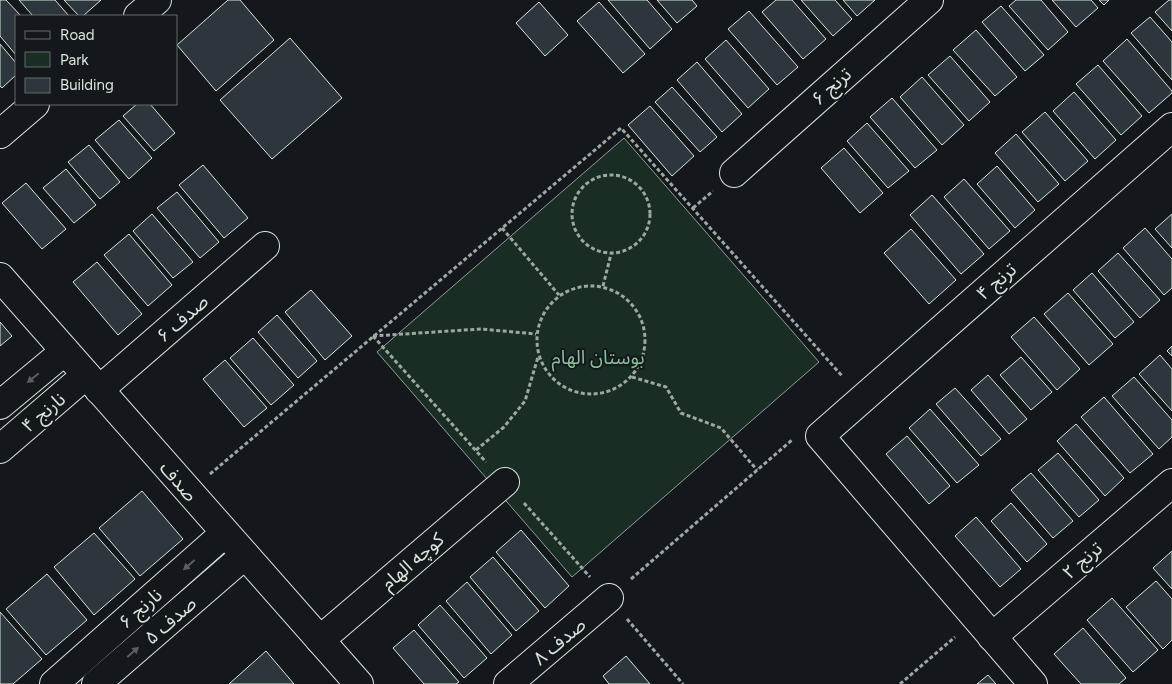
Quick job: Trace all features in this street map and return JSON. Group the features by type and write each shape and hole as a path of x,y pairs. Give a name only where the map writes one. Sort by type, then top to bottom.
{"street":[{"path":"139,15 157,0"},
{"name":"ترنج ۶","path":"734,173 929,0"},
{"path":"0,134 34,105"},
{"name":"ترنج ۴","path":"820,436 1172,127"},
{"name":"صدف ۶","path":"93,382 265,246"},
{"name":"صدف","path":"0,277 359,684"},
{"path":"0,405 65,351"},
{"name":"نارنج ۴","path":"0,449 93,382"},
{"path":"820,436 1032,684"},
{"name":"کوچه الهام","path":"320,640 505,482"},
{"name":"ترنج ۲","path":"984,628 1172,482"},
{"name":"نارنج ۶","path":"54,684 225,533"},
{"name":"صدف ۵","path":"96,684 245,555"},
{"name":"صدف ۸","path":"508,684 609,598"}],"path":[{"path":"189,492 621,128 862,398"},
{"path":"603,174 619,174 634,181 646,194 651,209 649,226 640,240 627,250 611,254 594,250 581,241 573,226 571,209 576,194 588,181 603,174"},
{"path":"502,228 559,295"},
{"path":"603,286 611,254"},
{"path":"476,450 504,427 525,401 538,357 536,334 544,312 559,295 580,286 603,286 624,295 639,312 646,334 644,357 632,377 614,390 591,395 568,390 550,377 538,357"},
{"path":"373,336 481,329 536,334"},
{"path":"373,336 609,598 683,684"},
{"path":"632,377 666,387 681,413 721,428 757,470"},
{"path":"609,598 796,437 820,436"},
{"path":"900,684 984,628"}],"green space":[{"name":"بوستان الهام","path":"624,138 819,362 572,577 377,352"}],"building":[{"path":"0,0 6,0 20,15 15,15 15,54 0,36"},
{"path":"19,0 55,0 68,15 32,15"},
{"path":"64,0 101,0 84,15 78,15"},
{"path":"228,0 240,0 274,40 216,91 178,44"},
{"path":"608,0 647,0 672,29 650,49"},
{"path":"657,0 692,0 697,6 677,23"},
{"path":"776,0 792,0 826,39 803,59 762,12"},
{"path":"801,0 835,0 852,19 833,36"},
{"path":"843,0 875,0 857,16"},
{"path":"1016,0 1041,0 1068,32 1048,50 1009,6"},
{"path":"1052,0 1091,0 1098,8 1076,27"},
{"path":"1099,0 1109,0 1104,5"},
{"path":"1169,0 1172,0 1172,31 1155,12"},
{"path":"539,2 568,35 545,56 516,23"},
{"path":"599,2 645,54 623,73 577,21"},
{"path":"1001,6 1044,55 1025,71 982,22"},
{"path":"749,11 798,67 777,85 728,29"},
{"path":"1150,17 1172,42 1172,80 1131,33"},
{"path":"976,30 1017,77 995,96 953,50"},
{"path":"290,38 342,98 272,159 220,100"},
{"path":"1127,39 1172,91 1149,113 1103,61"},
{"path":"726,40 769,89 748,108 705,59"},
{"path":"0,44 15,62 15,76 2,88 0,86"},
{"path":"950,56 990,102 969,121 928,75"},
{"path":"697,62 742,114 722,132 677,80"},
{"path":"1098,65 1142,116 1121,135 1076,84"},
{"path":"922,77 964,125 942,145 900,97"},
{"path":"672,87 717,137 700,152 655,102"},
{"path":"1074,92 1116,140 1095,159 1053,111"},
{"path":"892,98 937,150 915,168 870,117"},
{"path":"136,105 151,105 175,133 154,151 123,116"},
{"path":"650,106 694,156 672,176 628,125"},
{"path":"1045,112 1088,161 1065,181 1022,132"},
{"path":"119,120 152,158 129,179 95,140"},
{"path":"867,123 909,171 888,188 847,141"},
{"path":"1016,134 1059,184 1038,202 995,153"},
{"path":"89,145 120,182 100,199 68,162"},
{"path":"844,148 883,193 860,213 821,168"},
{"path":"203,165 248,218 224,238 179,185"},
{"path":"997,166 1035,210 1015,228 977,184"},
{"path":"66,169 96,205 74,223 43,188"},
{"path":"964,179 1010,231 989,249 944,197"},
{"path":"26,183 66,229 42,249 2,203"},
{"path":"177,192 219,242 200,258 157,208"},
{"path":"932,195 984,254 961,274 910,215"},
{"path":"152,214 193,262 173,278 133,231"},
{"path":"1172,214 1172,248 1155,229"},
{"path":"1145,228 1172,259 1172,288 1164,295 1123,248"},
{"path":"911,229 956,280 929,304 884,253"},
{"path":"129,234 172,285 148,306 104,255"},
{"path":"1118,253 1160,300 1140,318 1098,271"},
{"path":"97,262 142,314 118,335 73,282"},
{"path":"1092,273 1134,322 1115,338 1073,290"},
{"path":"311,290 352,336 325,360 285,312"},
{"path":"1068,293 1113,344 1089,365 1044,314"},
{"path":"277,315 317,361 298,378 258,332"},
{"path":"1034,317 1080,369 1057,390 1011,337"},
{"path":"0,322 12,336 0,346"},
{"path":"253,338 294,385 271,405 230,358"},
{"path":"1172,346 1172,356 1167,351"},
{"path":"1160,355 1172,369 1172,411 1139,374"},
{"path":"1021,357 1052,392 1031,410 1000,375"},
{"path":"225,360 267,408 244,427 203,379"},
{"path":"988,375 1027,419 1009,434 971,390"},
{"path":"1134,377 1172,420 1172,437 1159,449 1112,396"},
{"path":"955,388 1001,439 981,456 936,404"},
{"path":"1104,397 1153,454 1130,473 1081,417"},
{"path":"930,409 979,465 957,483 909,428"},
{"path":"1076,424 1124,478 1105,496 1057,441"},
{"path":"907,436 950,486 929,504 886,454"},
{"path":"1058,453 1099,500 1079,517 1038,470"},
{"path":"1031,473 1073,521 1053,538 1011,490"},
{"path":"142,491 183,539 140,576 99,528"},
{"path":"1011,503 1047,544 1027,562 991,521"},
{"path":"976,517 1021,569 1000,587 955,536"},
{"path":"521,530 569,586 545,608 496,552"},
{"path":"94,533 135,579 94,615 54,567"},
{"path":"1172,551 1172,589 1153,568"},
{"path":"493,557 539,611 516,631 470,577"},
{"path":"47,574 87,620 46,655 6,609"},
{"path":"1156,581 1172,599 1172,640 1163,649 1126,607"},
{"path":"467,582 512,635 491,654 446,601"},
{"path":"1112,598 1158,650 1133,672 1087,620"},
{"path":"440,605 487,658 464,678 418,625"},
{"path":"0,612 42,659 13,684 0,684"},
{"path":"1083,628 1126,678 1119,684 1081,684 1054,654"},
{"path":"414,630 459,682 456,684 424,684 393,648"},
{"path":"266,651 294,684 229,684"},
{"path":"626,656 650,684 609,684 603,676"},
{"path":"988,675 996,684 977,684"}]}
